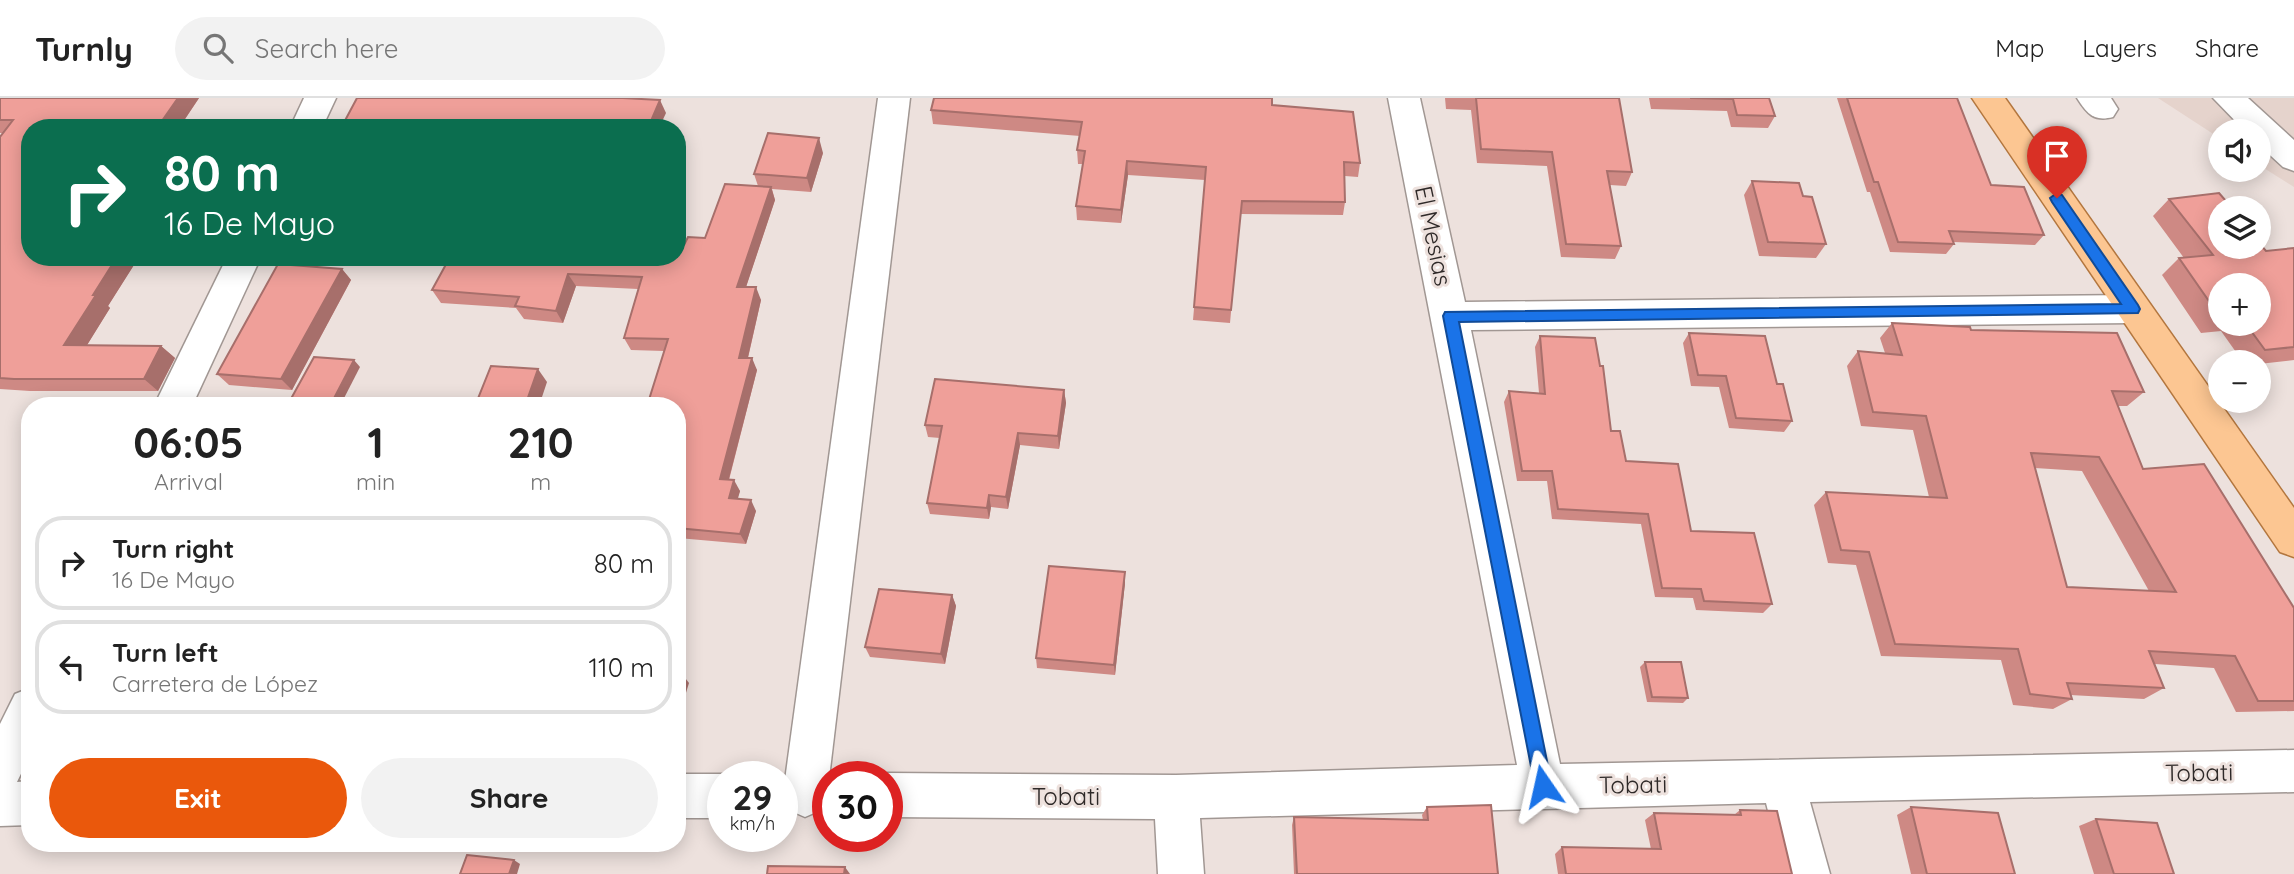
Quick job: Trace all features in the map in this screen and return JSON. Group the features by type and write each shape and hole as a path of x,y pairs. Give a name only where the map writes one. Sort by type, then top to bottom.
{"main road":[{"path":"1988,98 2294,540"}],"street":[{"path":"310,119 320,98"},
{"path":"805,795 894,98"},
{"name":"El Mesias","path":"1404,98 1543,786"},
{"path":"2229,98 2294,159"},
{"path":"177,397 240,266"},
{"path":"1450,316 2133,309"},
{"path":"0,770 21,727"},
{"name":"Tobati","path":"903,795 1176,797 1543,786 2294,771"},
{"path":"1783,783 1807,874"},
{"path":"686,796 707,796"},
{"path":"1176,797 1181,874"},
{"path":"0,804 21,803"}],"shaded area":[{"path":"2158,98 2294,98 2294,187 2271,173 2271,119 2208,119 2208,131"}],"building":[{"path":"0,98 178,98 163,119 21,119 21,266 111,266 64,345 161,346 144,379 0,378 0,137 13,120 0,120"},
{"path":"357,98 660,100 652,119 346,119"},
{"path":"934,98 1272,98 1272,105 1353,112 1360,163 1344,162 1345,202 1242,201 1231,310 1194,307 1206,167 1127,161 1121,210 1076,206 1085,151 1077,150 1082,122 931,110"},
{"path":"1476,98 1619,98 1632,172 1607,171 1621,246 1566,244 1552,152 1481,149"},
{"path":"1690,98 1769,98 1775,116 1737,115 1733,99"},
{"path":"1847,98 1957,98 1991,185 2024,187 2044,235 1949,231 1954,244 1898,242 1878,182 1874,182"},
{"path":"768,133 819,138 807,178 754,174"},
{"path":"1752,181 1799,183 1803,196 1812,197 1826,244 1768,242"},
{"path":"725,184 771,187 737,287 756,287 739,358 752,358 720,479 734,480 729,498 751,500 740,534 686,529 686,397 650,397 668,339 624,338 642,277 568,274 556,311 515,306 519,297 432,290 445,266 686,266 688,237 705,238"},
{"path":"2219,193 2222,196 2208,196 2208,249 2169,199"},
{"path":"2294,248 2294,347 2265,350 2255,336 2271,336 2271,273 2208,273 2208,300 2179,258 2208,255 2208,259 2271,259 2271,250"},
{"path":"277,266 342,269 281,379 217,374"},
{"path":"1892,323 1970,327 1971,330 2117,333 2144,392 2112,391 2143,469 2204,464 2294,608 2294,701 2258,701 2235,656 2149,651 2164,688 2067,683 2072,699 2030,694 2018,649 1895,644 1869,552 1841,550 1826,492 1947,498 1926,416 1873,412 1858,351 1902,355","holes":["2031,453 2099,457 2176,592 2067,587"]},
{"path":"1689,333 1765,336 1777,384 1783,384 1792,421 1736,418 1726,376 1698,375"},
{"path":"1540,336 1595,338 1600,366 1603,366 1611,431 1620,431 1626,461 1678,464 1691,531 1754,533 1772,604 1704,601 1701,589 1662,588 1648,514 1558,509 1552,471 1522,471 1509,391 1545,394"},
{"path":"314,357 354,360 335,397 292,397"},
{"path":"491,366 538,369 528,397 479,397"},
{"path":"935,379 1064,390 1058,436 1018,433 1006,497 989,495 987,508 927,503 942,426 925,425"},
{"path":"1049,566 1125,572 1114,665 1036,658"},
{"path":"879,589 952,595 941,654 865,647"},
{"path":"1645,662 1681,662 1688,698 1652,697"},
{"path":"1491,805 1498,874 1297,874 1294,817 1428,820 1427,807"},
{"path":"1911,807 1998,813 2015,874 1927,874"},
{"path":"1740,810 1777,811 1792,874 1566,874 1562,847 1661,849 1654,813 1741,815"},
{"path":"2096,819 2157,823 2174,874 2114,874"},
{"path":"467,855 514,860 509,874 460,874"},
{"path":"768,866 845,867 844,874 767,874"}],"route":[{"path":"1543,786 1450,316 2133,309 2057,198"}]}
